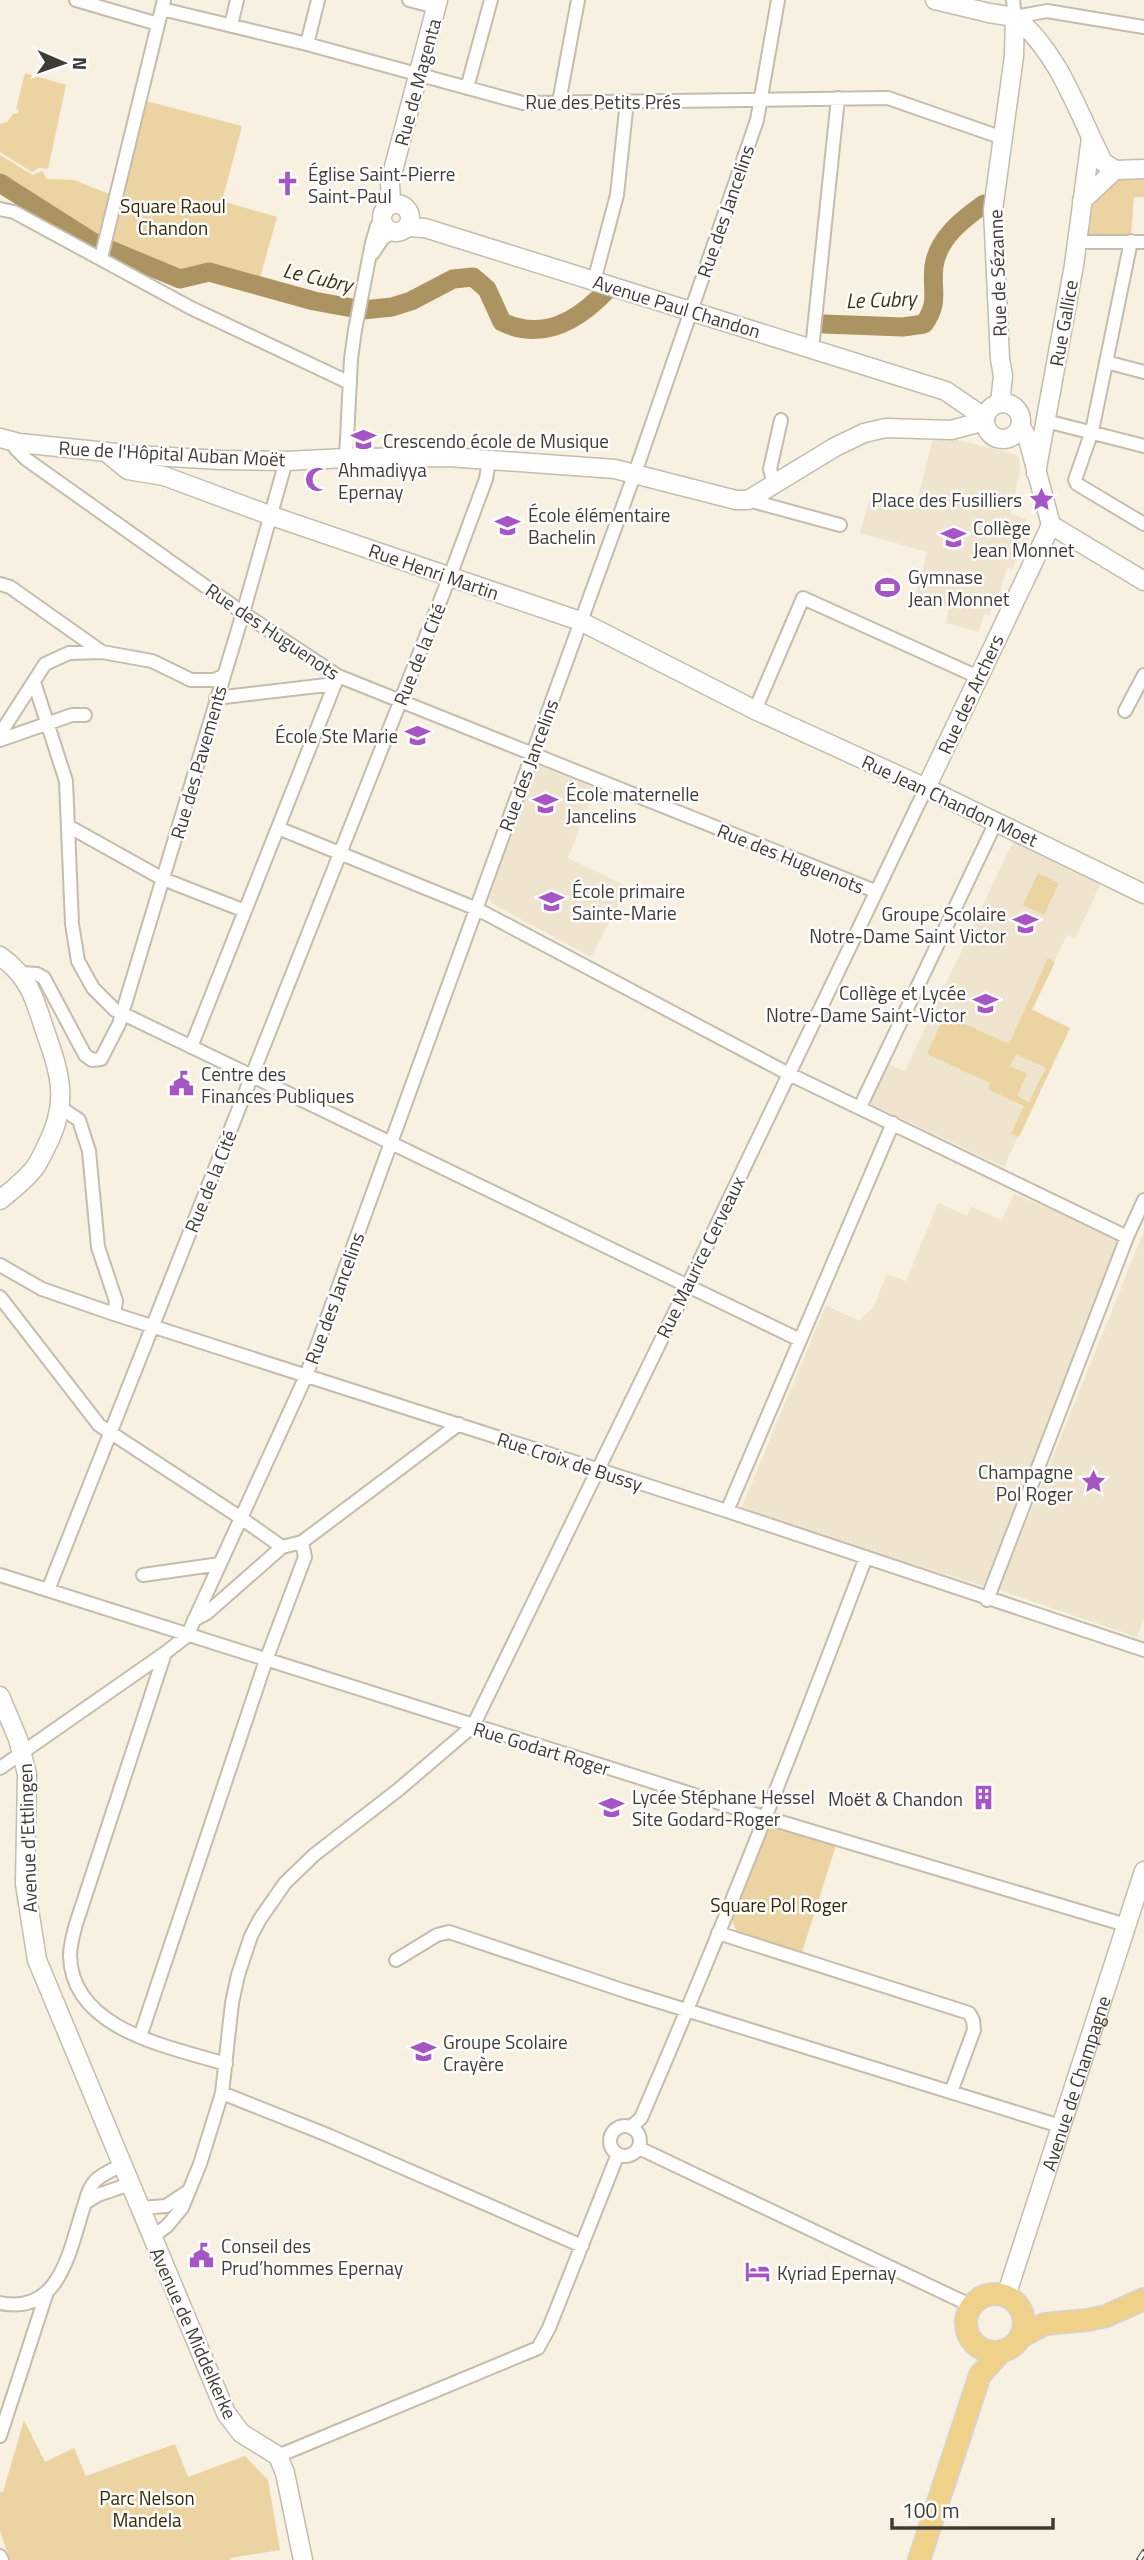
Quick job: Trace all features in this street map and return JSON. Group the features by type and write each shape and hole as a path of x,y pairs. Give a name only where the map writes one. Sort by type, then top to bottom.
{"main road":[{"path":"935,0 1014,8 1053,59 1102,162 1115,170 1144,169"},
{"name":"Rue de Magenta","path":"391,205 390,182 437,4"},
{"name":"Rue de Sézanne","path":"1000,403 1003,376 993,210 1014,56 1014,8"},
{"name":"Rue Gallice","path":"1036,474 1077,242 1091,138"},
{"path":"1082,201 1115,170"},
{"path":"398,204 406,209 410,218 394,227 384,209 398,204"},
{"name":"Avenue Paul Chandon","path":"394,227 425,228 946,391 985,419"},
{"path":"1045,421 1017,430 1000,439 990,435 985,419 989,409 1000,403 1015,407 1020,414 1017,430 1036,474 1051,525 1144,581"},
{"path":"748,500 835,447 864,433 886,428 951,430 985,419"},
{"name":"Rue de l'Hôpital Auban Moët","path":"0,438 19,443 106,452 221,460 448,457 615,469 736,500 748,500"},
{"name":"Rue Henri Martin","path":"106,452 128,470 164,476 272,516 580,621 755,709"},
{"name":"Rue des Archers","path":"926,788 1051,525"},
{"name":"Rue Jean Chandon Moet","path":"755,709 1144,894"},
{"path":"0,956 20,973 32,991 57,1064 61,1086 61,1108 54,1132 34,1170 0,1200"},
{"name":"Avenue d'Ettlingen","path":"0,1696 23,1752 27,1774 25,1884 37,1960 122,2165"},
{"name":"Avenue de Champagne","path":"1014,2303 1060,2126 1143,1877"},
{"name":"Avenue de Middelkerke","path":"122,2165 226,2413 241,2433 278,2456"},
{"path":"1045,2324 1014,2303 987,2295 972,2306 966,2320 969,2336 974,2343 987,2351 1002,2351 1020,2337 1045,2324 1106,2316 1144,2300"},
{"path":"1014,2303 1024,2324 1020,2337"},
{"path":"974,2343 980,2375"},
{"path":"919,2560 980,2375 1002,2351"},
{"path":"278,2456 285,2473 303,2560"}],"street":[{"path":"76,0 158,24"},
{"path":"231,25 237,0"},
{"path":"306,44 318,0"},
{"path":"409,0 437,4"},
{"path":"467,88 491,0"},
{"path":"559,102 578,0"},
{"name":"Rue des Jancelins","path":"187,1636 306,1376 635,473 757,120 778,0"},
{"path":"102,256 163,4"},
{"name":"Rue des Petits Prés","path":"163,4 231,25 523,103 888,98 1003,138"},
{"path":"1014,8 1144,27"},
{"path":"813,349 838,99"},
{"path":"594,281 617,195 627,101"},
{"path":"0,209 13,212 102,256 191,307 350,383"},
{"path":"346,458 357,316 377,226 394,227"},
{"path":"1077,242 1138,241 1106,362 1092,432 1075,482 1144,524"},
{"path":"1106,362 1144,372"},
{"path":"774,485 770,469 781,420"},
{"path":"1045,421 1144,446"},
{"name":"Rue des Huguenots","path":"19,443 16,449 26,459 337,680 401,700 875,891"},
{"name":"Rue de la Cité","path":"48,1590 450,576 486,479 489,460"},
{"name":"Rue des Pavements","path":"20,973 37,974 44,978 85,1055 92,1060 101,1059 119,1024 272,516 286,461"},
{"name":"Rue de l'Hôpital Auban Moët","path":"748,500 840,525"},
{"path":"0,584 10,587 102,652"},
{"path":"755,709 803,598 978,677"},
{"path":"0,734 45,664 69,653 102,652 152,661 191,680 214,680 223,676"},
{"path":"1125,711 1144,675"},
{"path":"216,698 337,680"},
{"path":"191,1047 337,680"},
{"path":"34,682 66,780 72,924 78,961 93,988 121,1013 800,1340"},
{"path":"0,740 72,715 85,715"},
{"name":"Rue Maurice Cerveaux","path":"473,1726 926,788"},
{"path":"860,1107 996,822"},
{"path":"68,826 163,880 245,911"},
{"path":"278,828 477,909 787,1073 1127,1237"},
{"path":"61,1108 79,1120 89,1151 98,1247 116,1301 114,1314"},
{"path":"727,1511 893,1123"},
{"path":"986,1600 1127,1237 1144,1200"},
{"name":"Rue Croix de Bussy","path":"0,1265 42,1289 114,1314 727,1511 986,1600 1144,1650"},
{"path":"0,1297 99,1425 282,1547"},
{"path":"194,1620 207,1613 282,1547 302,1542 459,1424"},
{"path":"140,2037 266,1660 305,1557 302,1542"},
{"path":"631,2127 641,2118 688,2009 866,1557"},
{"path":"143,1575 220,1564"},
{"name":"Rue Godart Roger","path":"0,1575 764,1817 1126,1926"},
{"path":"0,1768 187,1636"},
{"path":"165,1653 76,1924 70,1950 73,1975 87,2003 104,2018 140,2037 226,2064"},
{"path":"152,2237 174,2219 200,2164 222,2093 232,2003 238,1975 251,1936 269,1904 285,1883 314,1855 398,1790 473,1726"},
{"path":"396,1960 438,1935 449,1932 601,1983 1060,2126"},
{"path":"718,1933 969,2013 974,2020 974,2030 951,2091"},
{"path":"222,2093 330,2136 582,2246"},
{"path":"621,2127 631,2127 638,2133 639,2148 632,2155 618,2154 611,2147 613,2133 621,2127"},
{"path":"639,2148 972,2306"},
{"path":"278,2456 538,2348 550,2328 618,2154"},
{"path":"0,2436 46,2295 59,2277 93,2182 122,2165"},
{"path":"85,2203 130,2185"},
{"path":"140,2208 166,2206 187,2192"},
{"path":"0,2303 26,2304 46,2295"}],"shaded area":[{"name":"Collège Jean Monnet","path":"934,434 1015,454 1019,458 1020,470 1011,514 1027,519 1025,530 1030,532 1027,544 1020,543 1013,569 1007,567 998,599 994,598 990,615 984,614 979,632 946,623 949,607 915,599 927,552 860,533 872,491 917,502"},
{"path":"538,765 595,788 568,858 628,887 591,957 491,903 489,898"},
{"name":"Collège et Lycée Notre-Dame Saint-Victor","path":"1014,839 1102,881 1075,939 1067,935 1032,1009 1070,1028 1004,1167 871,1104 870,1101 888,1064 905,1071"},
{"path":"1014,1194 1125,1240 984,1586 740,1511 826,1305 859,1321 874,1306 887,1274 906,1281 938,1203 967,1216 971,1207 1002,1220"},
{"name":"Champagne Pol Roger","path":"1144,1231 1144,1619 1137,1637 999,1590"}],"green space":[{"path":"25,73 66,85 48,169 39,168 32,172 0,152 0,124 7,122 19,110 16,109"},
{"name":"Square Raoul Chandon","path":"146,101 242,126 222,201 277,217 260,278 207,266 181,274 112,247"},
{"path":"0,155 33,175 42,171 47,179 74,180 109,194 97,248 0,187"},
{"path":"1144,177 1144,197 1134,197 1131,235 1083,238 1087,202 1121,180"},
{"path":"1038,873 1059,883 1044,915 1023,905"},
{"path":"1048,958 1055,962 1032,1010 1070,1028 1019,1137 1011,1134 1024,1106 988,1089 990,1083 927,1054 945,1015 1009,1044","holes":["1016,1054 1046,1068 1029,1102 1017,1096 1027,1074 1010,1066"]},
{"name":"Square Pol Roger","path":"770,1825 836,1845 802,1952 737,1932 732,1921"},
{"name":"Parc Nelson Mandela","path":"24,2420 45,2462 74,2448 86,2476 175,2444 188,2477 245,2456 268,2480 280,2550 230,2560 10,2560 0,2531 0,2492 3,2492"}],"waterway":[{"name":"Le Cubry","path":"0,183 96,244 180,279 209,272 314,301 363,310 392,307 411,301 453,279 473,277 487,289 502,322 532,330 560,325 573,318 608,289"},
{"name":"Le Cubry","path":"824,324 903,327 924,324 932,309 936,256 946,238 984,204"}],"railway":[{"path":"1139,2560 1144,2552"}],"place":[{"name":"Église Saint-Pierre Saint-Paul","path":"288,184"},
{"name":"Crescendo école de Musique","path":"363,440"},
{"name":"Ahmadiyya Epernay","path":"318,480"},
{"name":"Place des Fusilliers","path":"1042,499"},
{"name":"École élémentaire Bachelin","path":"508,525"},
{"name":"Collège Jean Monnet","path":"953,538"},
{"name":"Gymnase Jean Monnet","path":"888,587"},
{"name":"École Ste Marie","path":"418,735"},
{"name":"École maternelle Jancelins","path":"546,804"},
{"name":"École primaire Sainte-Marie","path":"552,901"},
{"name":"Groupe Scolaire Notre-Dame Saint Victor","path":"1026,924"},
{"name":"Collège et Lycée Notre-Dame Saint-Victor","path":"986,1003"},
{"name":"Centre des Finances Publiques","path":"181,1084"},
{"name":"Champagne Pol Roger","path":"1093,1482"},
{"name":"Moёt & Chandon","path":"983,1798"},
{"name":"Lycée Stéphane Hessel Site Godard-Roger","path":"612,1807"},
{"name":"Groupe Scolaire Crayère","path":"423,2052"},
{"name":"Conseil des Prud’hommes Epernay","path":"201,2256"},
{"name":"Kyriad Epernay","path":"757,2272"}]}
